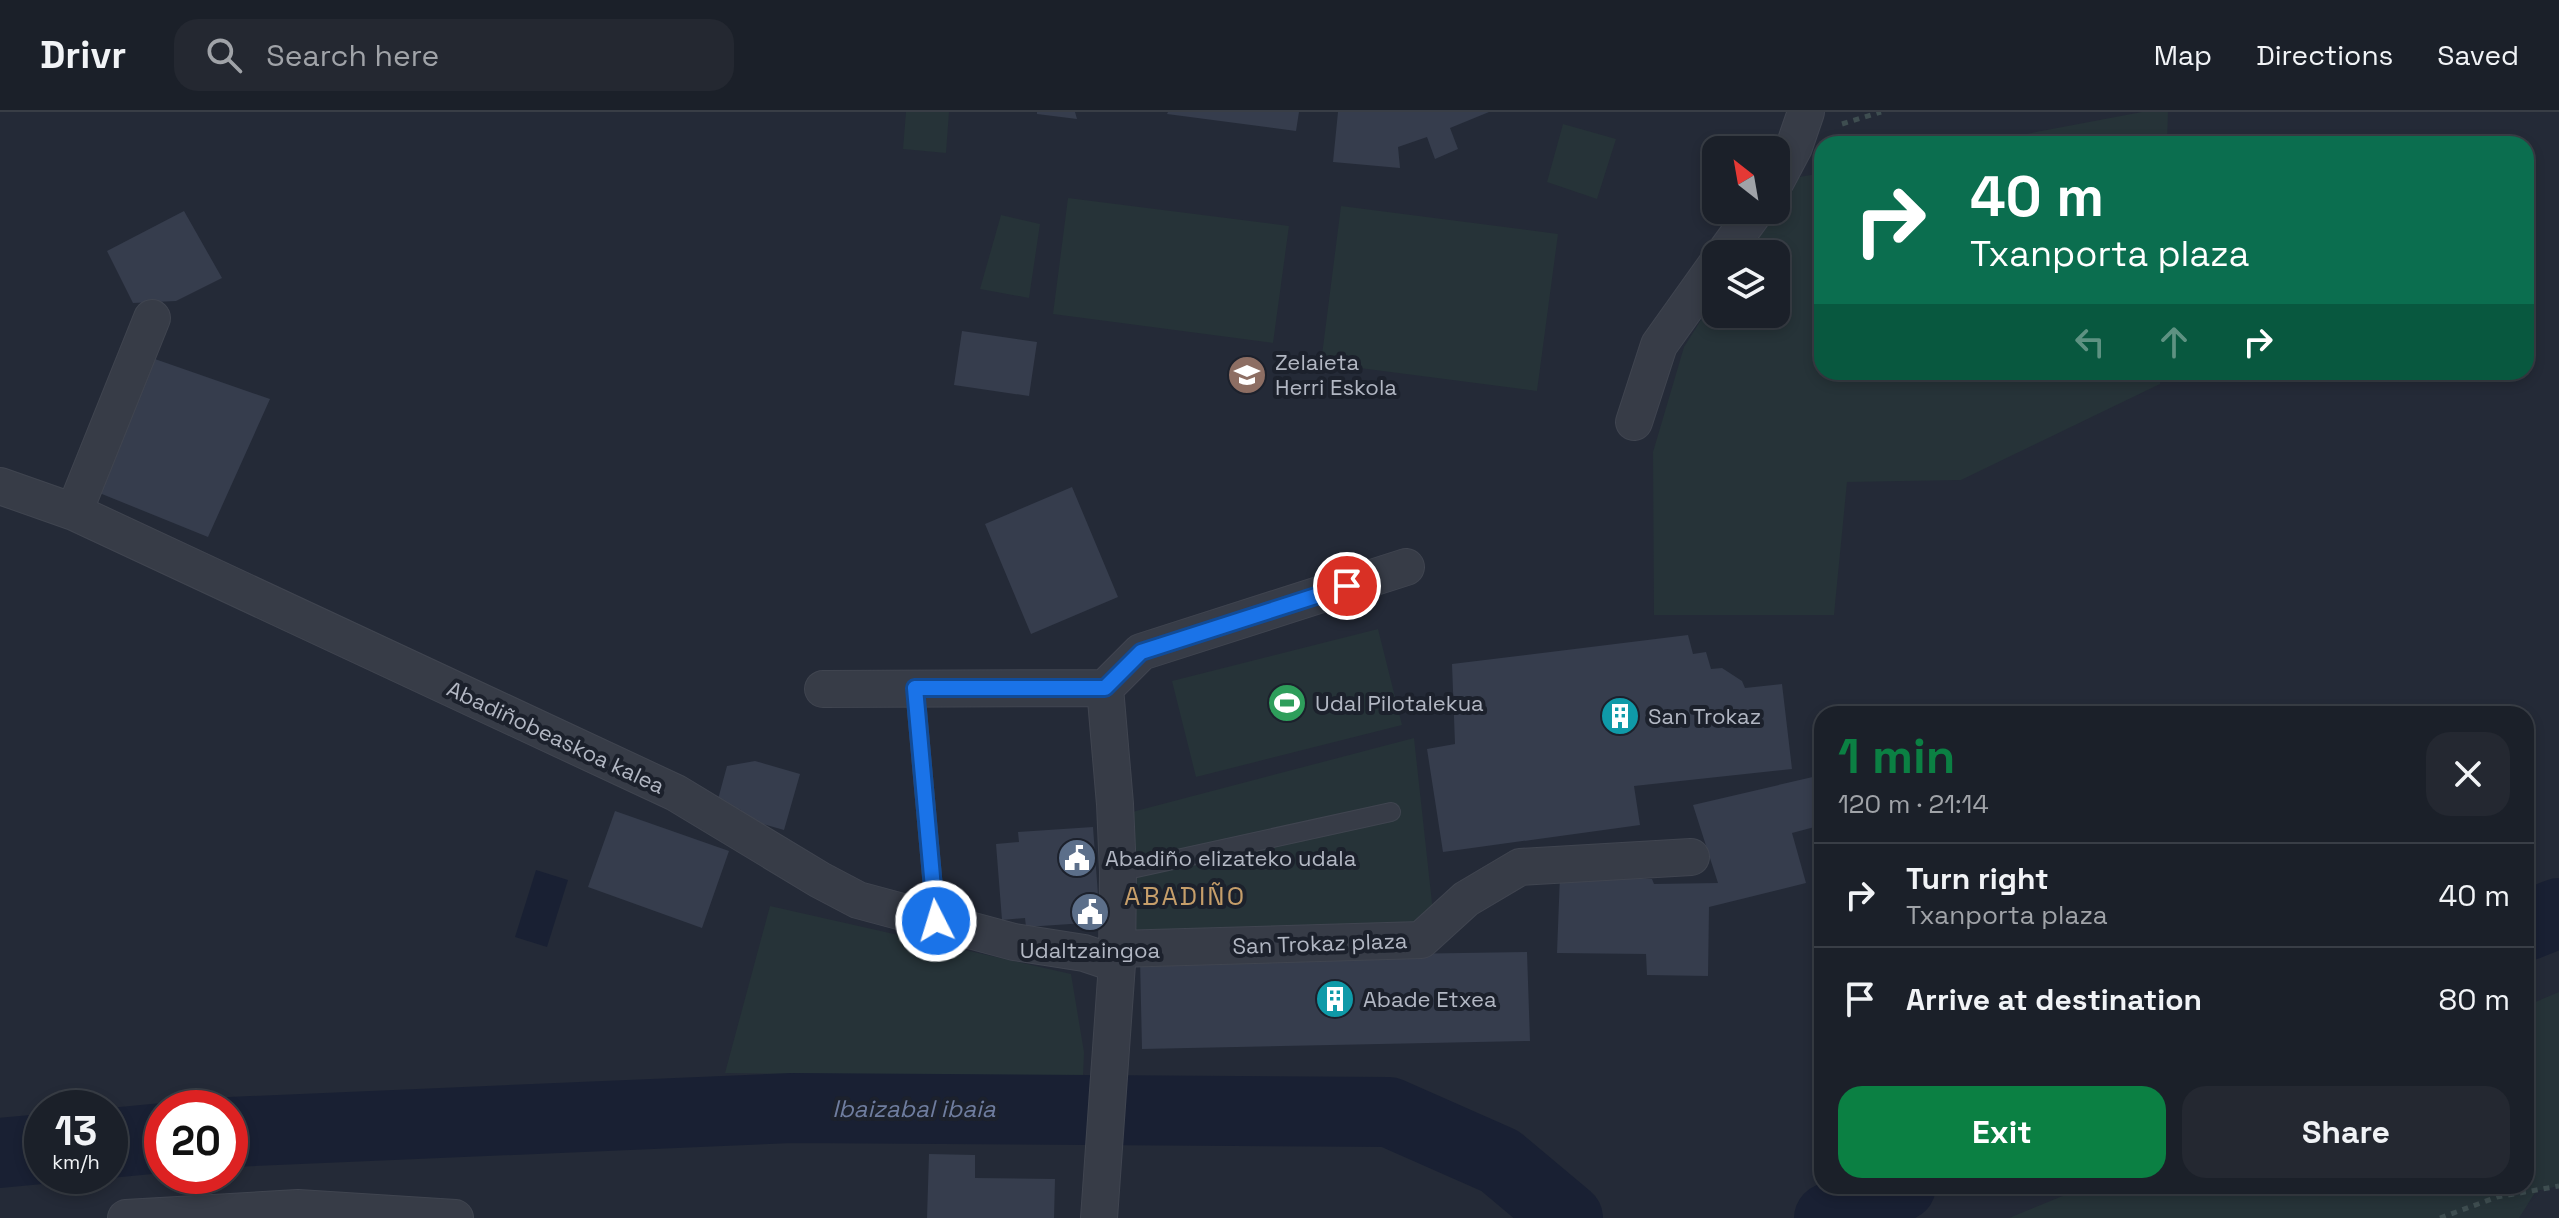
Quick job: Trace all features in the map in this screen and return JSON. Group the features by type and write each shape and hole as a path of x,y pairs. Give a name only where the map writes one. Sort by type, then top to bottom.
{"street":[{"path":"1790,155 1806,112"},
{"path":"1634,422 1659,345 1702,285"},
{"path":"74,512 152,318"},
{"name":"Abadiñobeaskoa kalea","path":"0,486 74,512 676,793 858,900 1014,942 1117,957"},
{"path":"823,689 1105,688 1141,652 1406,567"},
{"path":"1099,1218 1117,957 1118,872 1105,688"},
{"name":"San Trokaz plaza","path":"1117,957 1421,940 1466,899 1520,867 1691,857"},
{"path":"126,1218 296,1213 455,1218"}],"lane":[{"path":"915,688 936,921"},
{"path":"1118,872 1391,812"}],"path":[{"path":"2534,1190 2559,1186"},
{"path":"2440,1218 2514,1194"}],"shaded area":[{"path":"906,112 949,112 946,153 903,149"},
{"path":"2142,112 2168,112 2167,136 2015,136"},
{"path":"1563,124 1616,139 1597,199 1547,182"},
{"path":"1814,174 1814,380 2160,380 2160,384 1961,480 1847,482 1834,615 1654,615 1653,452 1684,347 1702,318 1702,328 1790,328 1790,240 1751,240 1760,224 1790,224 1790,179"},
{"path":"1068,198 1289,226 1273,343 1053,314"},
{"path":"1341,206 1558,234 1537,391 1321,363"},
{"path":"1001,215 1040,224 1029,298 980,289"},
{"name":"Udal Pilotalekua","path":"1378,629 1402,725 1196,777 1172,681"},
{"path":"1414,738 1434,921 1135,939 1132,812"},
{"path":"770,906 1071,974 1084,1052 1083,1078 725,1073"},
{"path":"2559,992 2559,1186 2536,1191 2519,1218 2009,1218 2068,1194 2534,1194 2534,1003"}],"water":[{"path":"536,870 568,880 547,947 515,937"}],"building":[{"path":"1075,112 1077,119 1037,114"},
{"path":"1168,112 1299,112 1296,131"},
{"path":"1338,112 1489,112 1450,128 1458,149 1435,159 1427,137 1398,147 1400,168 1333,162"},
{"path":"184,211 222,278 176,301 133,303 107,251"},
{"path":"962,331 1037,342 1029,396 954,385"},
{"path":"152,358 270,399 208,537 97,492"},
{"path":"1072,487 1118,597 1031,634 985,524"},
{"name":"San Trokaz","path":"1688,635 1693,654 1706,652 1711,669 1722,668 1742,681 1745,688 1782,684 1792,769 1634,786 1640,825 1443,852 1427,749 1455,744 1452,664"},
{"path":"755,761 800,774 784,830 739,817 741,810 717,803 727,766"},
{"path":"1814,777 1814,827 1792,833 1806,883 1709,907 1708,976 1647,975 1646,954 1557,953 1560,875 1652,879 1654,884 1718,883 1693,805"},
{"path":"615,811 729,851 702,928 588,887"},
{"path":"1093,827 1100,922 1026,927 1025,918 1002,920 996,844 1019,842 1018,832"},
{"name":"Abade Etxea","path":"1527,952 1530,1041 1142,1049 1140,958"},
{"path":"929,1154 975,1155 975,1178 1055,1179 1054,1218 927,1218"}],"waterway":[{"name":"Ibaizabal ibaia","path":"2534,923 2559,913"},
{"name":"Ibaizabal ibaia","path":"248,1131 792,1108 1389,1112 1500,1161 1568,1218"},
{"name":"Ibaizabal ibaia","path":"128,1141 144,1140"},
{"name":"Ibaizabal ibaia","path":"0,1153 24,1151"},
{"name":"Ibaizabal ibaia","path":"1829,1218 1883,1194"}],"place":[{"name":"Zelaieta Herri Eskola","path":"1247,375"},
{"name":"Udal Pilotalekua","path":"1287,703"},
{"name":"San Trokaz","path":"1620,716"},
{"name":"Abadiño elizateko udala","path":"1077,858"},
{"name":"Udaltzaingoa","path":"1090,912"},
{"name":"Abade Etxea","path":"1335,999"}],"district":[{"name":"ABADIÑO","path":"1185,896"}],"route":[{"path":"936,921 915,688 1105,688 1141,652 1347,586"}]}
